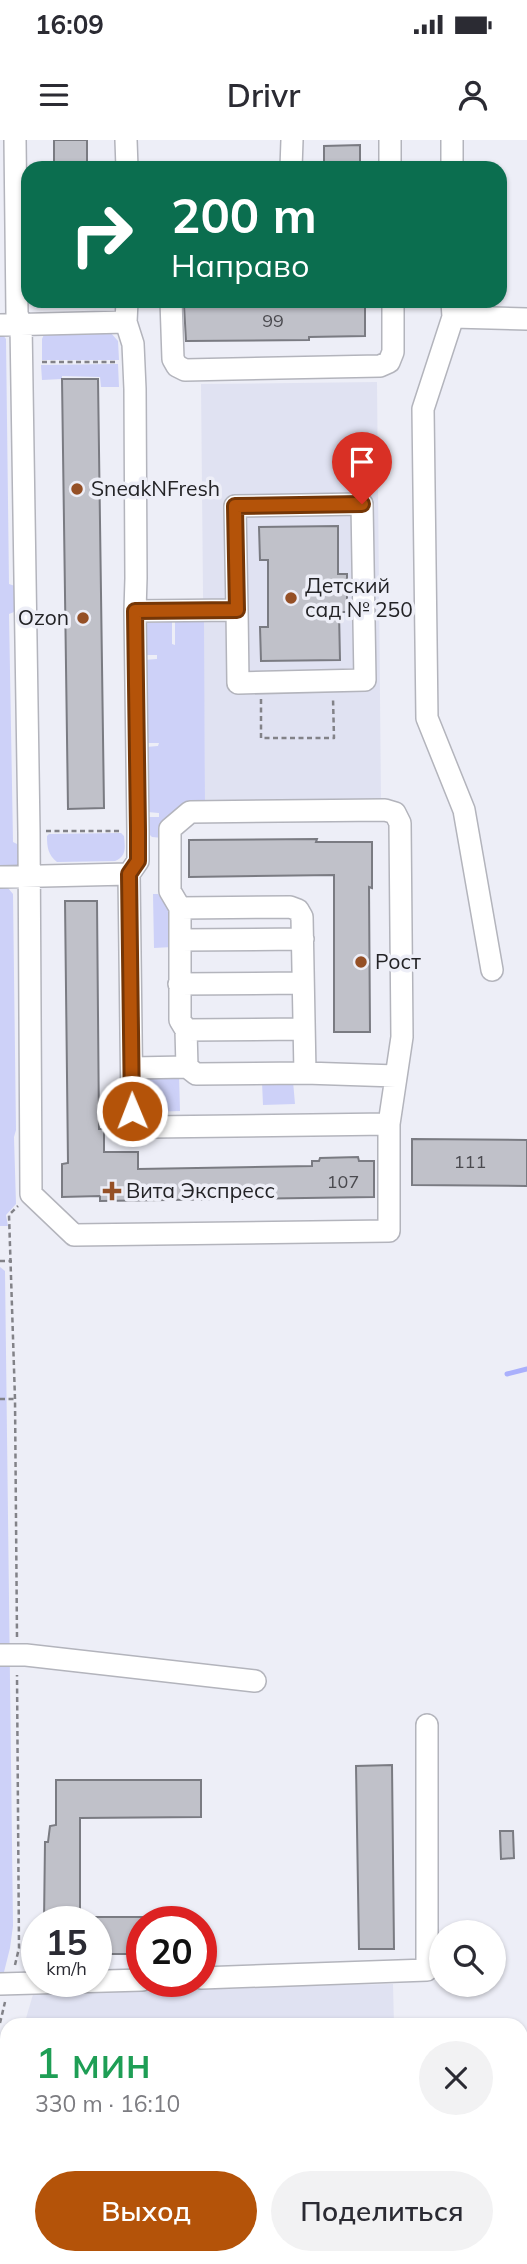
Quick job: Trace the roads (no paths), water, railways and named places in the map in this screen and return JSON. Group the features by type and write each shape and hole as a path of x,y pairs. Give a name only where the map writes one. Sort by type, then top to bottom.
{"lane":[{"path":"15,140 9,319 21,362 29,832 31,1194 74,1235 389,1231 389,1124 402,1023 400,823 395,813 385,810 190,812 170,829 170,891 180,908 180,1020 186,1030 187,1067"},
{"path":"291,161 292,140"},
{"path":"390,140 390,161"},
{"path":"452,140 452,161"},
{"path":"128,161 132,143"},
{"path":"171,308 173,359 177,366 186,370 380,366 389,362 393,352 393,308"},
{"path":"492,970 464,810 427,718 423,409 452,309 527,319"},
{"path":"9,319 126,312 133,344 138,861 129,874 132,1111 150,1127 389,1124"},
{"path":"362,504 365,680 238,683 237,610 235,506 362,504"},
{"path":"135,611 237,610"},
{"path":"0,877 129,874"},
{"path":"180,908 290,907 298,910 302,917 303,939 305,1073"},
{"path":"180,940 303,939"},
{"path":"179,984 303,983"},
{"path":"186,1030 304,1029"},
{"path":"131,1068 187,1067 196,1074 396,1076"},
{"path":"0,1656 26,1655 255,1681"},
{"path":"217,1977 427,1970 427,1724"},
{"path":"0,1984 126,1980"}],"waterway":[{"path":"507,1374 527,1369"}],"place":[{"name":"SneakNFresh","path":"77,489"},
{"name":"Детский сад № 250","path":"291,598"},
{"name":"Ozon","path":"83,618"},
{"name":"Рост","path":"361,962"},
{"name":"Вита Экспресс","path":"112,1191"}]}
